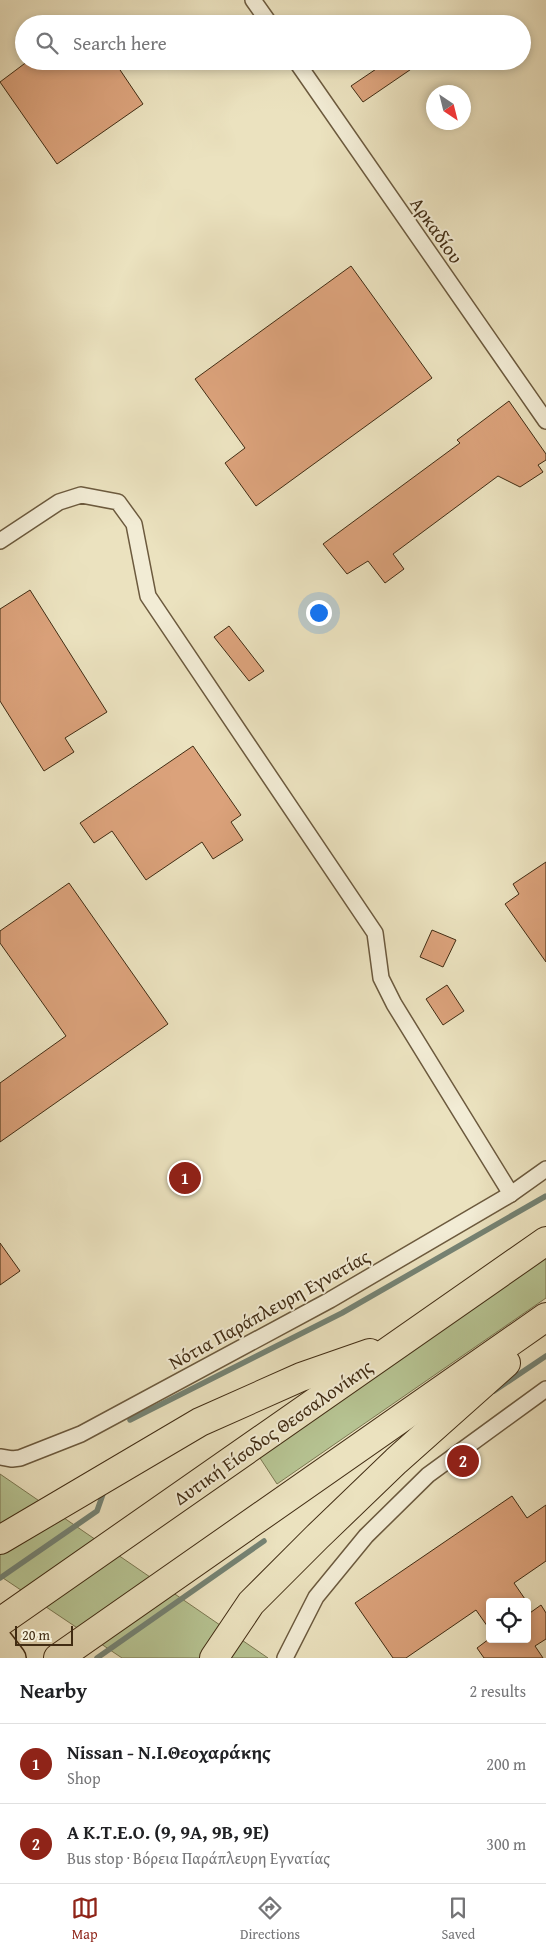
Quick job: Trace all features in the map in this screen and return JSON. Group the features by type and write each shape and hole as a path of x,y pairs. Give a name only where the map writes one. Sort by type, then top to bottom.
{"highway":[{"name":"Δυτική Είσοδος Θεσσαλονίκης","path":"0,1622 546,1241"},
{"path":"58,1658 546,1317"},
{"path":"214,1658 251,1603 317,1537 396,1461 546,1328"},
{"path":"0,1540 200,1422 301,1377 402,1342"},
{"path":"0,1642 13,1658"}],"street":[{"path":"253,0 264,15"},
{"name":"Αρκαδίου","path":"302,70 546,421"},
{"path":"0,541 59,502 81,495 118,502 134,524 148,596 375,933 381,978 394,1004 511,1194"},
{"name":"Νότια Παράπλευρη Εγνατίας","path":"0,1457 20,1458 81,1434 330,1300 511,1194 546,1169"},
{"path":"285,1658 316,1597 366,1536 428,1475 546,1389"}],"green space":[{"path":"546,1257 546,1298 277,1484 258,1455"},
{"path":"0,1474 268,1658 122,1658 0,1576"}],"building":[{"path":"16,70 120,70 143,104 57,164 0,82"},
{"path":"375,70 410,70 363,102 351,86"},
{"path":"351,266 432,378 256,506 225,463 245,448 195,379"},
{"path":"509,401 546,454 546,460 538,465 543,472 520,487 498,476 393,554 404,569 385,583 368,561 347,574 323,544 460,443 457,440"},
{"path":"30,590 107,712 65,738 74,752 44,771 0,701 0,609"},
{"path":"229,626 264,671 249,681 214,637"},
{"path":"193,746 241,815 231,822 243,840 213,859 202,842 146,880 112,831 94,843 80,823"},
{"path":"546,862 546,962 505,904 519,894 513,884"},
{"path":"69,883 168,1024 0,1142 0,1083 66,1036 0,943 0,931"},
{"path":"432,930 456,940 443,967 420,957"},
{"path":"447,985 464,1011 443,1025 426,999"},
{"path":"0,1243 20,1271 0,1285"},
{"path":"512,1496 527,1518 546,1505 546,1561 514,1583 524,1598 486,1598 486,1624 476,1610 406,1658 393,1658 355,1603"},
{"path":"541,1605 546,1613 546,1639 535,1646 543,1658 484,1658 477,1648 486,1641 486,1643 531,1643 531,1612"}],"waterway":[{"path":"130,1420 342,1313 546,1196"},
{"path":"494,1391 546,1356"},
{"path":"0,1578 97,1511 104,1491"},
{"path":"97,1658 264,1541"}],"place":[{"name":"Nissan - Ν.Ι.Θεοχαράκης","path":"185,1178"},
{"name":"Α Κ.Τ.Ε.Ο. (9, 9Α, 9Β, 9Ε)","path":"463,1461"}]}
